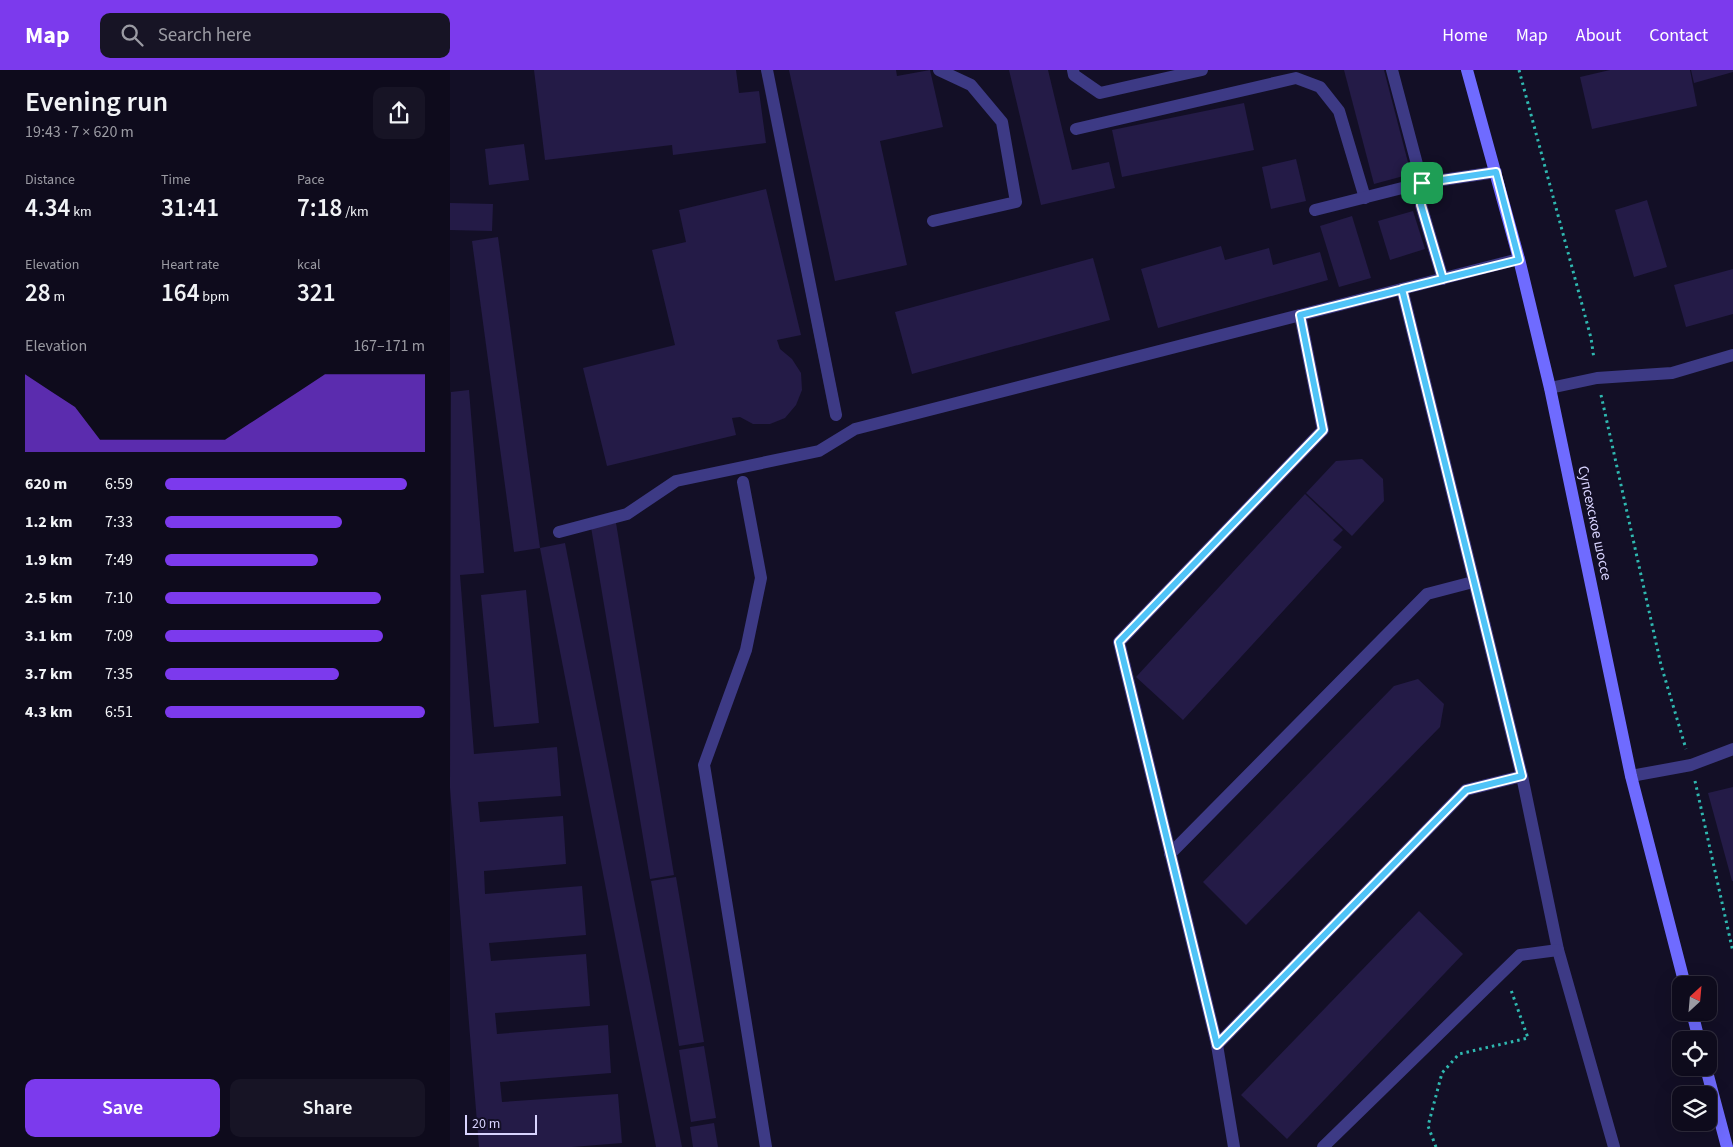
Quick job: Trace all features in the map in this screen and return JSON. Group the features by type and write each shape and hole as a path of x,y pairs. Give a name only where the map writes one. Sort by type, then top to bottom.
{"main road":[{"name":"Супсехское шоссе","path":"1467,70 1519,260 1550,388 1631,776 1683,976"},
{"path":"1708,1076 1728,1141"}],"lane":[{"path":"767,70 836,415"},
{"path":"933,221 1016,202 1002,122 971,85 940,70"},
{"path":"1073,70 1074,75 1100,93 1202,70"},
{"path":"1392,70 1422,183 1421,205 1443,279"},
{"path":"1076,129 1296,78 1320,87 1339,111 1365,198"},
{"path":"1315,210 1422,183 1496,172"},
{"path":"559,532 626,514 676,481 819,451 855,429 1519,260"},
{"path":"1402,289 1522,776 1558,950 1614,1147"},
{"path":"1234,1147 1217,1045 1119,642 1323,430 1300,315"},
{"path":"1550,388 1597,378 1672,372 1733,356"},
{"path":"743,482 761,578 746,650 704,764 766,1147"},
{"path":"1170,854 1427,594 1474,582"},
{"path":"1631,776 1691,765 1733,749"},
{"path":"1217,1045 1466,790 1522,776"},
{"path":"1322,1147 1520,955 1558,950"}],"path":[{"path":"1519,70 1591,338 1597,378 1661,665 1691,765 1733,952"},
{"path":"1436,1147 1428,1126 1442,1073 1459,1054 1528,1038 1504,971"}],"building":[{"path":"534,70 736,70 739,93 759,91 766,143 673,155 672,145 545,160"},
{"path":"789,70 896,70 897,76 930,70 943,127 880,141 907,265 835,281"},
{"path":"1009,70 1048,70 1072,170 1109,162 1115,188 1041,205"},
{"path":"1344,70 1384,70 1411,174 1374,184"},
{"path":"1610,70 1690,70 1697,106 1592,129 1580,77"},
{"path":"1691,70 1733,70 1733,72 1694,83"},
{"path":"1244,103 1254,150 1122,177 1112,130"},
{"path":"524,144 529,180 489,185 485,149"},
{"path":"1296,159 1306,201 1271,209 1262,167"},
{"path":"766,189 801,335 777,340 780,349 792,359 801,373 802,390 796,405 785,418 770,424 753,424 740,417 732,418 736,435 607,466 583,368 675,345 652,250 686,242 679,210"},
{"path":"1647,200 1667,267 1634,277 1615,210"},
{"path":"450,203 493,204 492,231 450,230"},
{"path":"1413,211 1425,249 1390,260 1378,221"},
{"path":"1352,216 1371,278 1339,287 1320,226"},
{"path":"498,237 540,548 514,552 472,241"},
{"path":"1221,246 1225,260 1269,248 1273,265 1320,252 1328,280 1158,328 1141,269"},
{"path":"1093,258 1110,320 912,374 895,312"},
{"path":"1733,269 1733,314 1686,327 1674,285"},
{"path":"469,390 484,573 460,575 474,754 557,747 561,796 478,802 480,822 563,816 566,864 484,871 485,894 582,886 586,935 489,943 491,961 586,954 590,1006 495,1013 497,1034 608,1025 611,1073 500,1082 502,1102 618,1094 622,1143 572,1147 479,1147 450,788 451,392"},
{"path":"1362,459 1383,479 1384,501 1352,536 1306,493 1336,461"},
{"path":"1305,494 1343,530 1333,540 1342,547 1183,720 1136,677"},
{"path":"616,523 674,875 650,879 591,527"},
{"path":"565,543 682,1147 656,1147 540,548"},
{"path":"526,590 539,723 494,727 481,595"},
{"path":"1418,679 1444,704 1440,727 1246,925 1203,882 1394,686"},
{"path":"1733,787 1733,881 1732,881 1708,793"},
{"path":"676,877 704,1042 679,1046 651,881"},
{"path":"1419,911 1463,954 1287,1139 1241,1095"},
{"path":"704,1046 716,1118 691,1122 679,1050"},
{"path":"714,1123 718,1147 693,1147 690,1127"}],"route":[{"path":"1422,183 1421,205 1443,279 1300,315 1323,430 1119,642 1217,1045 1466,790 1522,776 1474,582 1402,289 1519,260 1496,172 1422,183"}]}
